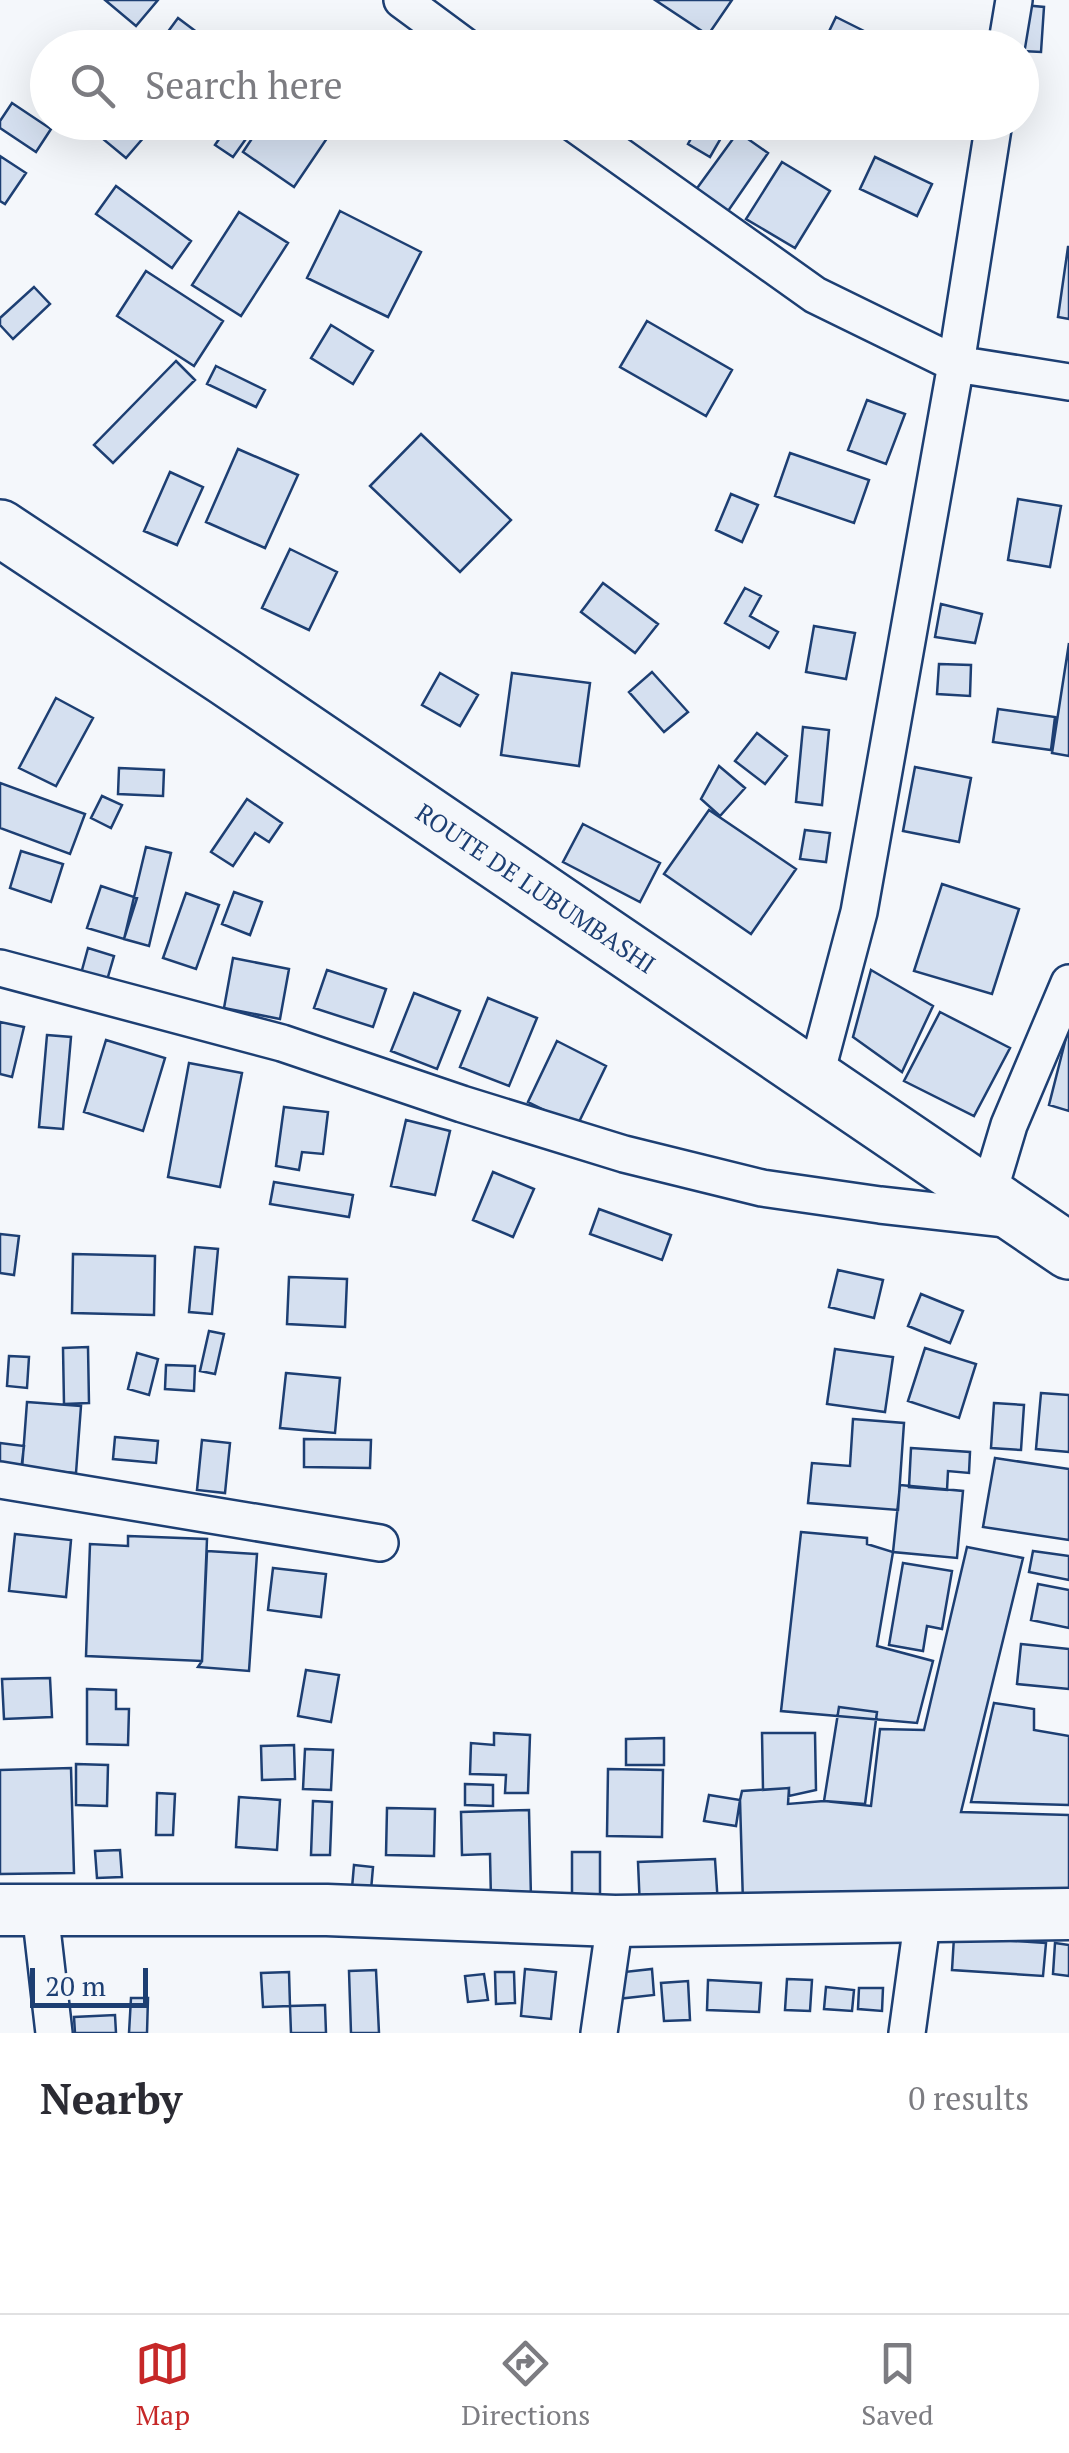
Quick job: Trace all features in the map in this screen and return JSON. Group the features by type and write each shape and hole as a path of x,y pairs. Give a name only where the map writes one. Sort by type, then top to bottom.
{"highway":[{"name":"ROUTE DE LUBUMBASHI","path":"2,534 242,688 1028,1223"}],"street":[{"path":"402,0 443,30"},
{"path":"1009,30 1014,0"},
{"path":"597,140 814,295 956,364 1069,382"},
{"path":"815,1078 860,912 991,140"},
{"path":"0,968 282,1043 588,1143 727,1180 880,1205 1028,1223 1009,1126 1069,983"},
{"path":"0,1480 380,1543"},
{"path":"54,2033 20,1910 327,1910 616,1921 1069,1914"},
{"path":"907,2033 923,1916"},
{"path":"599,2033 616,1921"}],"building":[{"path":"105,0 158,0 136,26"},
{"path":"655,0 732,0 711,30 700,30"},
{"path":"1023,5 1044,7 1041,52 1039,30 1022,30"},
{"path":"836,17 862,30 830,30"},
{"path":"178,18 194,30 169,30"},
{"path":"12,103 30,115 30,140 44,140 36,152 0,128 0,121"},
{"path":"104,140 142,140 126,158"},
{"path":"218,140 245,140 233,157 215,145"},
{"path":"251,140 326,140 294,187 243,152"},
{"path":"690,140 720,140 710,157 688,144"},
{"path":"732,140 749,140 768,153 726,214 695,191"},
{"path":"0,156 26,173 5,204 0,201"},
{"path":"875,157 932,184 917,216 860,189"},
{"path":"782,162 830,191 795,248 746,219"},
{"path":"116,186 191,241 172,268 96,214"},
{"path":"340,211 421,252 388,317 307,278"},
{"path":"239,212 288,243 241,316 192,285"},
{"path":"1069,247 1069,319 1058,317"},
{"path":"146,271 223,321 194,366 117,316"},
{"path":"34,287 50,304 13,339 0,325 0,318"},
{"path":"647,321 732,370 706,416 620,367"},
{"path":"331,325 373,351 353,384 311,358"},
{"path":"176,361 195,380 113,463 94,445"},
{"path":"216,366 265,390 256,407 207,384"},
{"path":"867,400 905,414 886,464 848,450"},
{"path":"421,434 511,520 460,572 370,486"},
{"path":"238,449 298,475 265,548 206,522"},
{"path":"790,453 869,480 854,523 775,496"},
{"path":"170,472 203,487 177,545 144,531"},
{"path":"731,494 758,505 742,542 716,530"},
{"path":"1018,499 1061,506 1050,567 1008,560"},
{"path":"290,549 337,572 309,630 262,608"},
{"path":"603,583 658,624 635,653 581,612"},
{"path":"745,588 761,596 750,616 778,632 769,648 725,623"},
{"path":"941,604 982,614 975,643 935,637"},
{"path":"814,626 855,633 846,679 806,672"},
{"path":"1069,643 1069,756 1052,753"},
{"path":"939,664 971,665 970,696 937,694"},
{"path":"652,672 688,712 664,732 629,692"},
{"path":"440,673 478,695 460,726 422,705"},
{"path":"512,673 590,683 579,766 501,755"},
{"path":"56,698 93,718 56,786 19,768"},
{"path":"998,709 1055,717 1051,750 993,742"},
{"path":"803,727 829,730 822,805 796,802"},
{"path":"757,733 787,756 765,784 735,761"},
{"path":"719,766 745,788 720,816 701,799"},
{"path":"915,767 971,778 959,842 903,831"},
{"path":"119,768 164,770 163,796 118,794"},
{"path":"0,783 85,814 70,854 0,828"},
{"path":"102,796 122,805 111,828 91,818"},
{"path":"247,799 282,823 269,842 255,833 233,866 211,852"},
{"path":"709,810 796,869 751,934 664,874"},
{"path":"583,824 660,863 640,902 563,862"},
{"path":"805,830 830,833 826,862 800,859"},
{"path":"146,847 171,853 149,946 124,939"},
{"path":"21,851 63,864 51,902 10,888"},
{"path":"942,884 1019,909 992,994 914,971"},
{"path":"101,886 137,898 124,939 87,928"},
{"path":"234,892 262,902 250,935 222,924"},
{"path":"186,893 219,905 196,969 163,958"},
{"path":"88,948 114,956 105,987 79,981"},
{"path":"233,958 289,969 280,1019 224,1008"},
{"path":"327,970 386,989 373,1027 314,1008"},
{"path":"871,970 933,1006 902,1072 853,1037"},
{"path":"414,993 460,1011 437,1069 391,1051"},
{"path":"488,998 537,1018 509,1086 460,1067"},
{"path":"940,1012 1010,1048 974,1116 904,1081"},
{"path":"0,1022 24,1027 12,1077 0,1074"},
{"path":"1069,1026 1069,1111 1049,1105"},
{"path":"47,1035 71,1037 63,1129 39,1127"},
{"path":"106,1040 165,1058 143,1131 84,1112"},
{"path":"557,1041 606,1066 577,1126 528,1102"},
{"path":"189,1063 242,1073 220,1187 168,1177"},
{"path":"284,1107 328,1112 323,1154 302,1152 299,1170 276,1166"},
{"path":"406,1120 450,1131 435,1195 391,1186"},
{"path":"493,1172 534,1189 513,1237 473,1220"},
{"path":"274,1182 353,1195 349,1217 270,1204"},
{"path":"599,1209 671,1235 662,1260 590,1234"},
{"path":"0,1234 19,1236 14,1275 0,1273"},
{"path":"195,1247 218,1249 212,1314 189,1312"},
{"path":"73,1254 155,1256 154,1315 72,1313"},
{"path":"838,1270 883,1280 874,1318 829,1307"},
{"path":"289,1277 347,1279 345,1327 287,1324"},
{"path":"921,1294 963,1311 950,1343 908,1326"},
{"path":"209,1331 224,1334 215,1374 200,1371"},
{"path":"88,1347 89,1403 64,1404 63,1348"},
{"path":"925,1348 976,1364 959,1418 908,1401"},
{"path":"835,1349 893,1357 885,1412 827,1404"},
{"path":"137,1353 158,1359 149,1395 128,1389"},
{"path":"9,1356 29,1357 27,1388 7,1386"},
{"path":"166,1365 195,1366 194,1391 165,1389"},
{"path":"286,1373 340,1378 335,1433 280,1428"},
{"path":"1041,1393 1069,1395 1069,1452 1036,1449"},
{"path":"27,1402 81,1406 76,1473 22,1469"},
{"path":"994,1403 1024,1405 1021,1450 991,1448"},
{"path":"853,1419 904,1423 898,1510 808,1503 812,1463 850,1466"},
{"path":"115,1437 158,1441 156,1463 113,1459"},
{"path":"304,1439 371,1440 370,1468 304,1467"},
{"path":"202,1440 230,1443 225,1493 197,1490"},
{"path":"0,1443 24,1446 20,1479 0,1477"},
{"path":"911,1448 970,1452 969,1473 948,1471 947,1490 909,1487"},
{"path":"995,1458 1069,1469 1069,1540 983,1527"},
{"path":"900,1485 963,1491 957,1558 893,1552"},
{"path":"801,1532 867,1538 867,1544 893,1552 877,1646 933,1661 917,1723 781,1711"},
{"path":"15,1534 71,1540 66,1597 9,1591"},
{"path":"128,1536 207,1539 202,1661 86,1656 90,1544 128,1546"},
{"path":"967,1547 1023,1558 961,1812 1069,1815 1069,1894 743,1903 742,1791 789,1788 788,1804 824,1801 871,1806 880,1729 924,1730"},
{"path":"207,1551 257,1554 249,1671 198,1667 202,1661"},
{"path":"1033,1551 1069,1556 1069,1580 1029,1572"},
{"path":"903,1563 952,1571 942,1629 927,1626 923,1651 889,1645"},
{"path":"273,1568 326,1574 321,1617 268,1610"},
{"path":"1038,1584 1069,1590 1069,1628 1031,1620"},
{"path":"1021,1644 1069,1649 1069,1689 1017,1684"},
{"path":"306,1670 339,1675 331,1722 298,1716"},
{"path":"50,1678 52,1717 4,1719 2,1679"},
{"path":"87,1689 116,1690 116,1709 129,1709 128,1745 87,1744"},
{"path":"994,1703 1034,1709 1034,1730 1069,1736 1069,1805 971,1802"},
{"path":"839,1707 877,1712 865,1804 824,1801"},
{"path":"494,1733 530,1735 528,1793 505,1793 506,1775 470,1774 471,1743 494,1745"},
{"path":"762,1733 815,1733 816,1790 789,1796 789,1788 763,1790"},
{"path":"664,1738 664,1765 626,1765 626,1739"},
{"path":"294,1745 295,1779 262,1780 261,1746"},
{"path":"305,1749 333,1750 331,1790 303,1789"},
{"path":"76,1764 108,1765 107,1806 76,1805"},
{"path":"71,1768 74,1873 0,1874 0,1770"},
{"path":"608,1769 663,1770 662,1837 607,1836"},
{"path":"465,1784 493,1785 493,1806 465,1805"},
{"path":"157,1793 175,1794 173,1835 156,1835"},
{"path":"709,1795 740,1800 736,1826 704,1821"},
{"path":"239,1797 280,1800 277,1850 236,1847"},
{"path":"313,1801 332,1802 330,1855 311,1855"},
{"path":"387,1808 435,1809 434,1856 386,1855"},
{"path":"529,1810 531,1899 491,1900 490,1854 462,1855 461,1812"},
{"path":"120,1850 122,1877 97,1878 95,1851"},
{"path":"572,1852 600,1852 600,1896 572,1897"},
{"path":"715,1859 718,1905 640,1909 638,1862"},
{"path":"354,1865 373,1867 371,1890 352,1888"},
{"path":"954,1937 1046,1943 1043,1976 952,1970"},
{"path":"1055,1943 1069,1945 1069,1976 1053,1974"},
{"path":"525,1969 556,1972 551,2019 521,2016"},
{"path":"652,1969 654,1995 617,1999 615,1973"},
{"path":"376,1970 379,2033 351,2033 349,1971"},
{"path":"289,1972 290,2006 263,2007 261,1973"},
{"path":"495,1972 514,1972 515,2003 496,2004"},
{"path":"484,1974 488,2000 468,2002 465,1976"},
{"path":"787,1979 812,1980 810,2011 785,2010"},
{"path":"708,1980 761,1983 759,2012 707,2010"},
{"path":"688,1981 690,2020 664,2021 661,1983"},
{"path":"826,1987 854,1990 852,2011 824,2009"},
{"path":"859,1988 883,1988 882,2011 858,2009"},
{"path":"131,1998 148,1998 147,2033 129,2033"},
{"path":"325,2005 326,2033 291,2033 290,2006"},
{"path":"115,2015 116,2033 75,2033 74,2017"}]}
